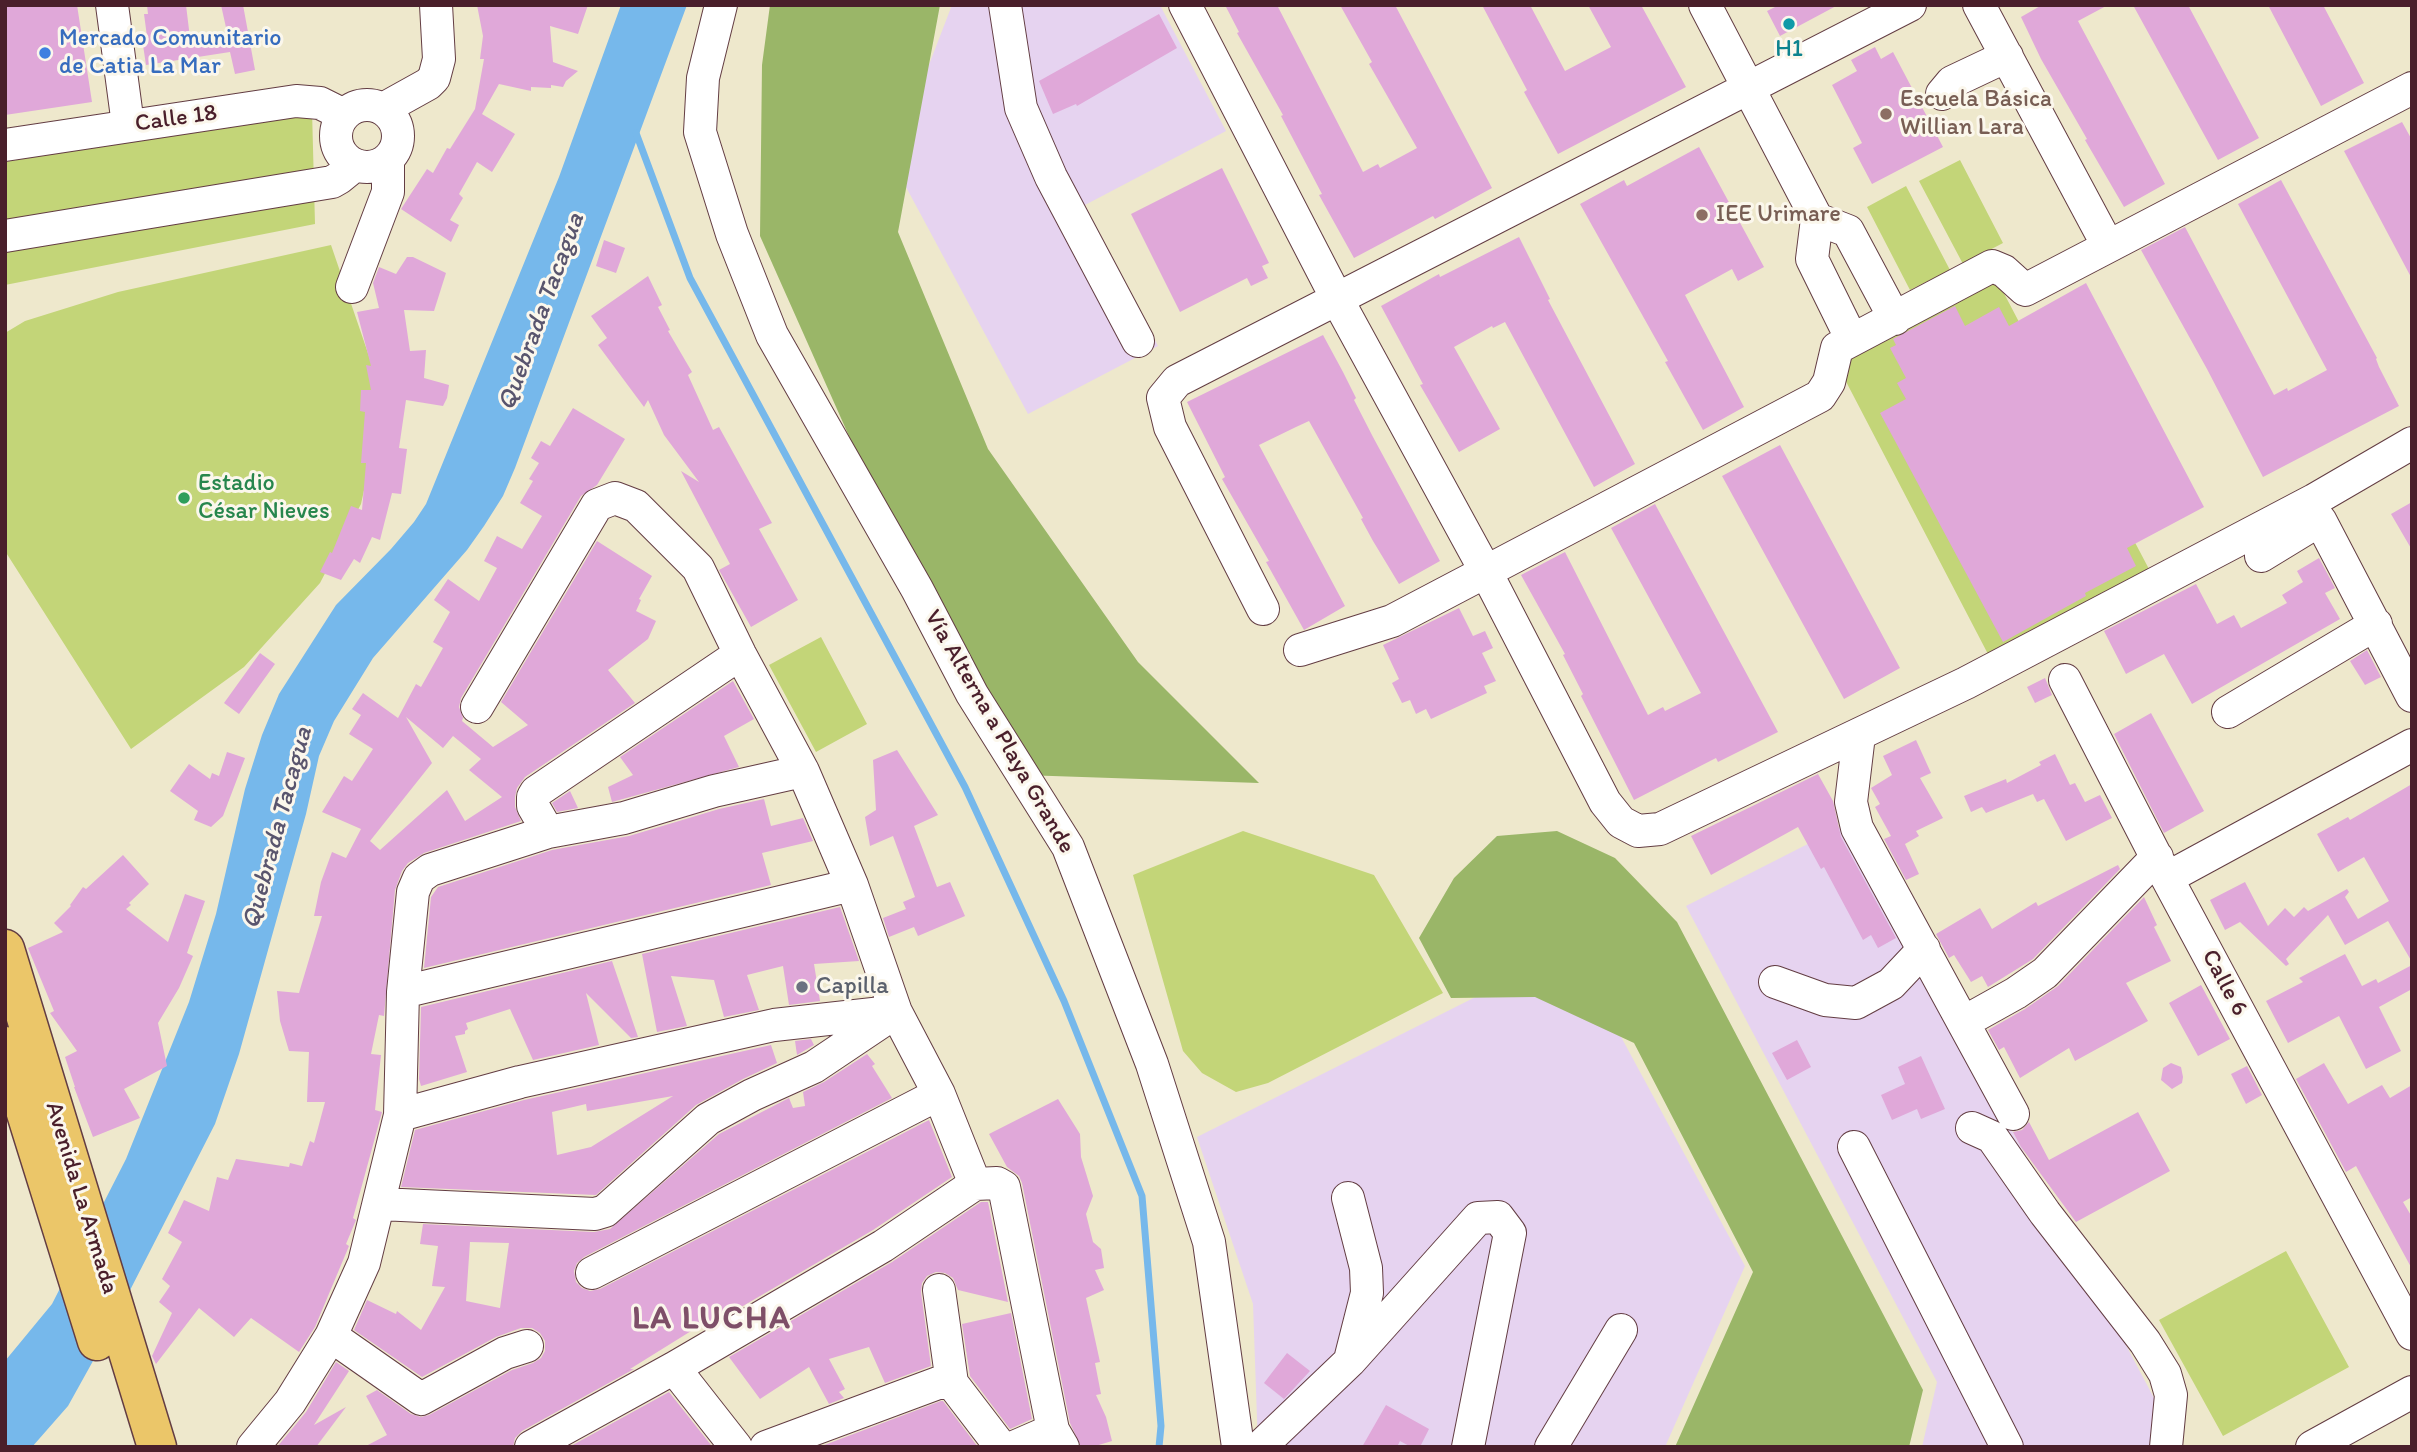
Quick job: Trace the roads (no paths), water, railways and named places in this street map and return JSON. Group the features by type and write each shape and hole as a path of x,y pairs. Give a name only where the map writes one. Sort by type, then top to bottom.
{"main road":[{"name":"Avenida La Armada","path":"5,949 157,1447"},
{"name":"Avenida La Armada","path":"5,1046 130,1447"}],"street":[{"path":"112,5 128,125"},
{"path":"383,109 434,78 439,59 436,5"},
{"name":"Vía Alterna a Playa Grande","path":"721,5 703,78 700,132 732,234 772,335 917,589 972,694 1068,847 1152,1064 1209,1242 1238,1447"},
{"path":"1005,5 1021,108 1051,177 1138,341"},
{"path":"1185,5 1605,802 1621,822 1638,831 1660,829 1966,683 2257,530 2412,443"},
{"path":"1704,5 1817,219 1812,259 1852,340"},
{"path":"1263,609 1170,427 1163,398 1177,380 1910,5"},
{"path":"1979,5 2108,246"},
{"path":"1942,94 1952,82 2007,57"},
{"path":"1300,650 1392,621 1820,396 1829,383 1837,348 1992,266 2004,271 2025,290 2412,89"},
{"name":"Calle 18","path":"5,145 296,101 320,103 344,115"},
{"path":"352,287 388,192 388,160 397,145 398,135 396,125 383,109 362,105 344,115 336,133 341,153 355,165 372,167 388,160"},
{"path":"5,236 332,181 355,165"},
{"path":"1817,219 1848,231 1895,318"},
{"path":"477,707 597,505 615,498 636,506 698,568 740,654 803,771 852,886 896,1012 939,1094 975,1184"},
{"path":"2261,556 2320,520 2412,696"},
{"path":"2228,712 2376,624"},
{"path":"548,832 533,806 536,792 740,654"},
{"name":"Calle 6","path":"2065,680 2412,1334"},
{"path":"1859,735 1850,802 1857,828 2013,1114"},
{"path":"1964,1022 2016,993 2045,973 2162,867 2412,745"},
{"path":"253,1447 290,1402 331,1336 364,1263 400,1115 403,992 414,892 419,878 430,870 548,832 624,818 714,791 803,771"},
{"path":"403,992 852,886"},
{"path":"1775,982 1825,1000 1856,1003 1891,984 1924,949"},
{"path":"400,1115 520,1082 774,1025 896,1012"},
{"path":"380,1204 583,1214 605,1211 708,1119 751,1095 814,1067 896,1012"},
{"path":"592,1273 939,1094"},
{"path":"1972,1128 1992,1137 2045,1213 2145,1342 2165,1374 2171,1395 2166,1447"},
{"path":"1854,1147 2007,1447"},
{"path":"531,1447 674,1368 883,1246 975,1184 997,1183 1004,1187 1007,1195 1058,1438 1014,1447"},
{"path":"1348,1198 1366,1268 1367,1293 1350,1361"},
{"path":"605,1211 625,1258"},
{"path":"1260,1447 1350,1361 1478,1218 1498,1217 1510,1233 1468,1447"},
{"path":"939,1290 952,1382 1001,1447"},
{"path":"1551,1447 1621,1331"},
{"path":"331,1336 421,1399 505,1353 527,1346"},
{"path":"674,1368 736,1447"},
{"path":"766,1447 938,1383 952,1382"},
{"path":"2312,1447 2412,1392"}],"water":[{"name":"Quebrada Tacagua","path":"621,5 687,5 515,468 503,496 467,550 373,658 334,721 319,756 306,814 239,1054 215,1124 68,1406 32,1447 5,1447 5,1361 52,1304 126,1159 189,1002 216,914 245,789 262,735 279,694 336,605 391,549 426,504 559,177"}],"waterway":[{"path":"636,133 690,278 965,787 1064,1001 1142,1196 1161,1426 1159,1447"}],"place":[{"name":"H1","path":"1789,24"},
{"name":"Mercado Comunitario de Catia La Mar","path":"45,53"},
{"name":"Escuela Básica Willian Lara","path":"1886,114"},
{"name":"IEE Urimare","path":"1702,215"},
{"name":"Estadio César Nieves","path":"184,498"},
{"name":"Capilla","path":"802,987"}],"district":[{"name":"LA LUCHA","path":"712,1320"}]}
